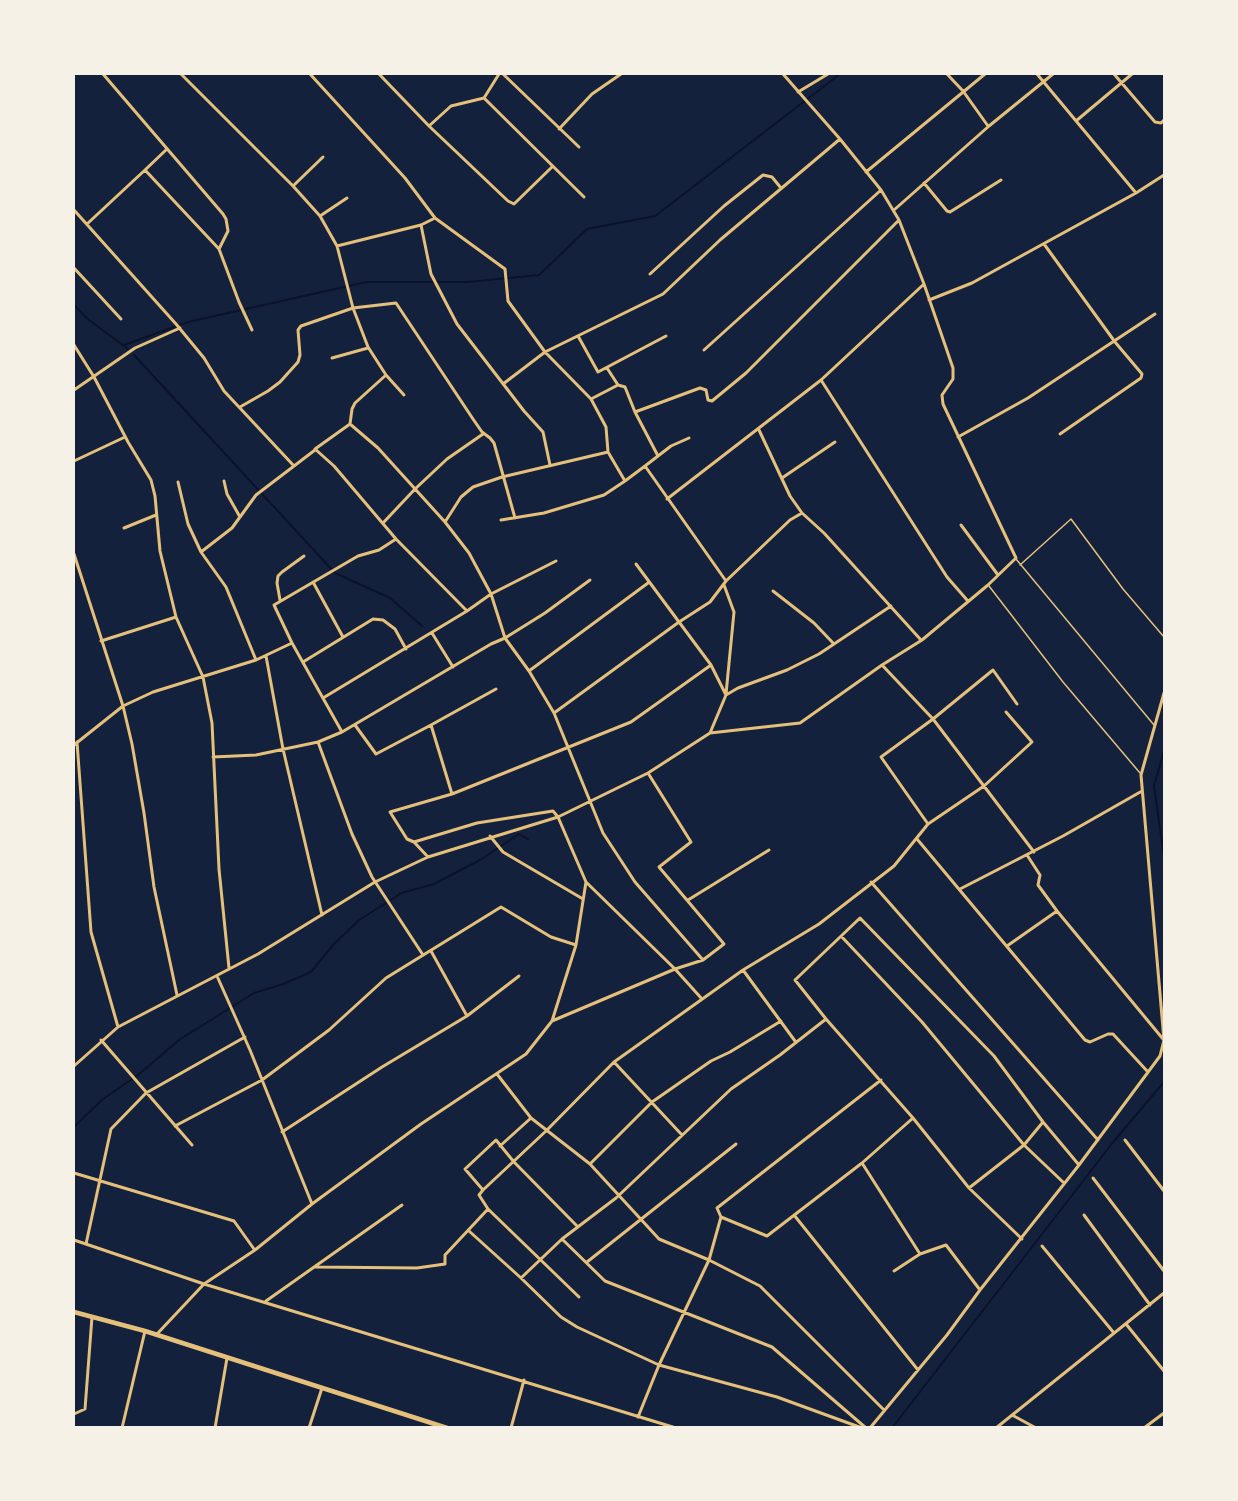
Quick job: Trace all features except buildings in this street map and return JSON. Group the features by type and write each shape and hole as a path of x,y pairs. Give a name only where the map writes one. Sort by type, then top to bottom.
{"main road":[{"path":"74,1312 145,1331 447,1428"}],"street":[{"path":"103,74 226,219 228,231 219,249"},
{"path":"181,74 320,216 337,246 353,308 368,347 386,375 404,395"},
{"path":"310,74 405,178 435,218 506,269 508,301 545,352 591,399 606,427 608,452 625,482"},
{"path":"379,74 429,126 508,201 514,204 552,167"},
{"path":"429,126 451,106 484,98 501,74 579,147"},
{"path":"559,129 592,94 621,74"},
{"path":"74,1066 118,1027 258,954 375,882 428,857 490,836 558,817 648,772 710,733 800,723 882,665 922,640 967,600 988,585 1016,558 942,399 953,378 953,368 899,220 881,190 783,74"},
{"path":"798,92 828,74"},
{"path":"947,74 963,91 988,126"},
{"path":"866,172 984,74"},
{"path":"1037,74 1136,193"},
{"path":"894,210 988,126 1053,74"},
{"path":"1113,74 1155,122 1161,123 1164,120"},
{"path":"1076,121 1132,74"},
{"path":"484,98 584,197"},
{"path":"503,384 545,352 663,294 720,240 840,139"},
{"path":"87,224 167,149"},
{"path":"293,186 323,157"},
{"path":"145,170 219,249 252,330"},
{"path":"650,274 724,206 763,175 772,177 781,188"},
{"path":"930,300 972,283 1136,193 1164,175"},
{"path":"924,183 950,212 1001,180"},
{"path":"704,350 881,190"},
{"path":"320,216 347,198"},
{"path":"74,210 178,326 204,358 224,391 294,466"},
{"path":"337,246 422,225 435,218"},
{"path":"635,412 700,388 706,390 708,400 712,401 746,373 899,220"},
{"path":"422,225 431,274 457,324 543,432 550,465"},
{"path":"1044,244 1115,342 1141,371 1141,378 1060,434"},
{"path":"74,268 121,320"},
{"path":"667,500 821,380 924,284"},
{"path":"240,407 280,382 297,362 300,355 297,330 302,326 353,308 396,303 483,434 494,443 515,518"},
{"path":"958,437 1028,399 1155,314"},
{"path":"74,390 135,348 178,326"},
{"path":"578,336 598,372 666,336"},
{"path":"74,345 94,377 125,437 152,480 160,550 176,617 203,677 212,723 219,869 229,968"},
{"path":"332,358 368,347"},
{"path":"607,368 618,385 625,387 658,456"},
{"path":"201,552 232,528 256,495 350,424 352,409 356,403 386,375"},
{"path":"821,380 941,568 967,600"},
{"path":"591,399 618,385"},
{"path":"350,424 378,447 445,522 469,553 491,594 505,638 529,671 554,713 603,833 635,882 703,960"},
{"path":"759,430 790,496 802,513 824,533 922,640"},
{"path":"383,524 447,459 483,434"},
{"path":"74,461 125,437"},
{"path":"501,520 544,513 604,495 625,482 671,446 689,438"},
{"path":"782,478 835,442"},
{"path":"315,449 334,466 396,539 467,610"},
{"path":"445,522 461,497 473,487 502,477 608,452"},
{"path":"645,466 725,583 734,612 726,695 710,733"},
{"path":"224,481 230,500 240,517"},
{"path":"178,482 188,524 201,552 226,587 256,660"},
{"path":"554,713 710,602 725,583 790,520 802,513"},
{"path":"124,528 156,515"},
{"path":"962,525 998,575"},
{"path":"342,732 292,643 275,608 276,603 358,556 379,550 396,539"},
{"path":"74,554 123,706 142,802 154,887 177,995"},
{"path":"280,600 278,576 304,556"},
{"path":"323,698 432,633 491,594 556,561"},
{"path":"636,564 711,665 726,695"},
{"path":"213,756 256,755 318,742 342,732 490,644 505,638 545,613 590,580"},
{"path":"313,582 343,637"},
{"path":"529,671 648,583"},
{"path":"772,591 814,623 834,644"},
{"path":"726,695 819,654 891,606"},
{"path":"101,641 176,617"},
{"path":"303,662 373,619 384,620 395,629 406,649"},
{"path":"432,633 453,667"},
{"path":"118,1027 91,932 75,743 123,706 153,692 256,660 292,643"},
{"path":"266,656 283,749 322,915"},
{"path":"428,857 414,842 407,839 390,812 452,794 631,722 711,665"},
{"path":"882,665 933,719 1034,852"},
{"path":"928,824 881,757 933,719 993,670 1017,704"},
{"path":"355,725 376,754 496,688"},
{"path":"866,1428 947,1335 1160,1056 1164,1040 1141,775 1164,693"},
{"path":"579,1297 488,1209 479,1195 614,1062 743,970 819,924 894,866 928,824 984,786 1032,742 1006,712"},
{"path":"431,725 452,794"},
{"path":"318,742 352,834 375,882 423,955"},
{"path":"552,1021 675,969 703,960 724,944 658,867 691,842 648,772"},
{"path":"960,889 1034,852 1142,791"},
{"path":"414,842 477,823 553,810 586,882 675,969 702,999"},
{"path":"490,836 503,852 583,899"},
{"path":"917,839 1085,1041 1090,1042 1113,1034 1148,1072"},
{"path":"688,900 769,850"},
{"path":"1027,855 1041,875 1038,885 1057,911 1164,1040"},
{"path":"157,1335 204,1284 255,1250 312,1204 421,1124 526,1054 552,1021 576,945 586,882"},
{"path":"871,882 1098,1140"},
{"path":"175,1126 262,1080 329,1030 386,978 501,907 551,937 576,945"},
{"path":"1007,946 1057,911"},
{"path":"1022,1239 969,1188 913,1118 795,980 860,918 994,1056 1043,1122 1079,1165"},
{"path":"841,936 922,1022 1024,1145 1064,1183"},
{"path":"431,951 467,1016"},
{"path":"743,970 795,1041"},
{"path":"217,976 245,1037 312,1204"},
{"path":"282,1132 382,1067 467,1016 519,976"},
{"path":"521,1278 562,1239 619,1194 731,1089 826,1019"},
{"path":"590,1164 652,1102 711,1061 781,1021"},
{"path":"86,1244 111,1129 146,1093 245,1037"},
{"path":"102,1041 192,1145"},
{"path":"614,1062 682,1135"},
{"path":"497,1074 531,1118 590,1164 658,1239 709,1260 760,1286 884,1410"},
{"path":"638,1417 659,1365 709,1260 721,1217 717,1208 881,1080"},
{"path":"500,1146 531,1118"},
{"path":"721,1217 767,1236 862,1163 913,1118"},
{"path":"969,1188 1024,1145 1043,1122"},
{"path":"483,1190 465,1169 496,1140 514,1162 578,1227"},
{"path":"1125,1140 1164,1191"},
{"path":"586,1263 736,1144"},
{"path":"862,1163 920,1254"},
{"path":"74,1173 234,1221 255,1250"},
{"path":"1093,1178 1164,1271"},
{"path":"265,1301 402,1205"},
{"path":"315,1266 417,1268 445,1264 445,1255 469,1232 488,1209"},
{"path":"794,1215 918,1370"},
{"path":"1084,1215 1150,1305"},
{"path":"469,1232 561,1317 578,1327 659,1365 777,1397 866,1428"},
{"path":"562,1239 605,1281 772,1347 866,1428"},
{"path":"74,1240 204,1284 676,1428"},
{"path":"894,1271 920,1254 946,1245 980,1290"},
{"path":"1042,1246 1114,1334"},
{"path":"996,1428 1164,1293"},
{"path":"74,1414 85,1408 92,1317"},
{"path":"1126,1324 1164,1371"},
{"path":"122,1428 145,1331"},
{"path":"215,1428 227,1358"},
{"path":"511,1428 524,1380"},
{"path":"309,1428 322,1389"},
{"path":"1144,1428 1164,1413"},
{"path":"1012,1415 1036,1428"}],"lane":[{"path":"1020,565 1071,519 1123,589 1164,637"},
{"path":"1016,558 1155,725"},
{"path":"988,585 1063,682 1141,775"}],"waterway":[{"path":"124,345 188,322 366,282 468,282 539,275 587,229 655,216 840,74"},
{"path":"74,305 89,320 128,349"},
{"path":"134,355 335,573 390,598 422,626"},
{"path":"1164,751 1154,786 1164,857"},
{"path":"391,900 401,893 434,884 480,860 519,834 528,839"},
{"path":"74,1127 103,1099 138,1075 179,1040 254,993 311,972 333,945 359,920 386,903"},
{"path":"892,1428 1114,1141 1164,1082"}]}
